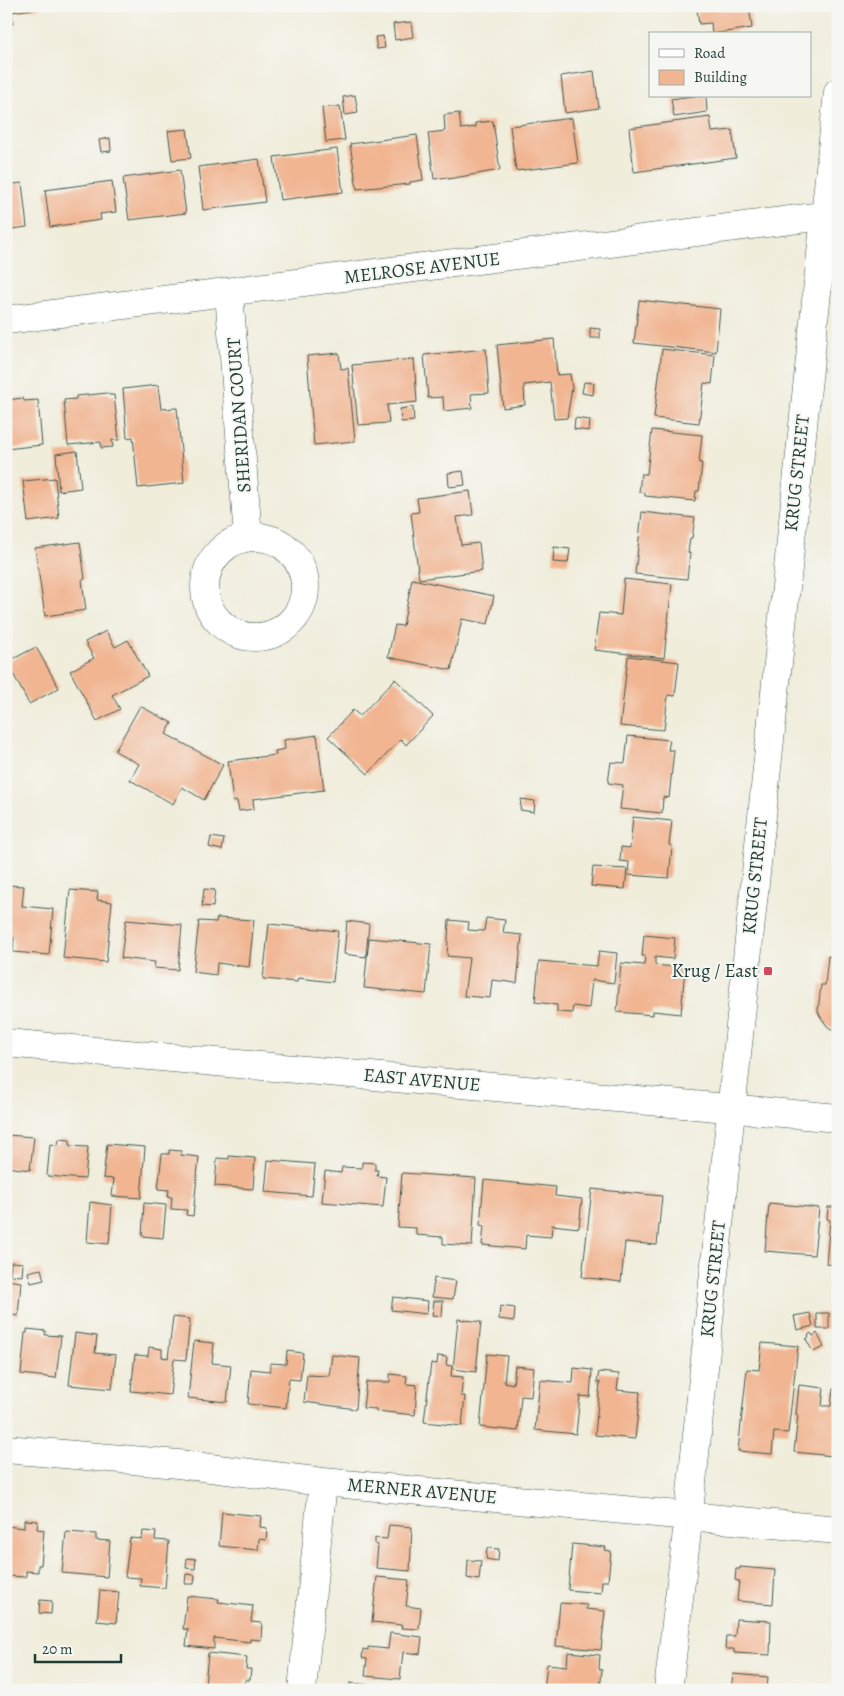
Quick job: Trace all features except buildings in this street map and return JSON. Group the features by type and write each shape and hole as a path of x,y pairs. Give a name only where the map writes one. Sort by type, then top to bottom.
{"street":[{"name":"KRUG STREET","path":"668,1690 831,215 838,92"},
{"name":"MELROSE AVENUE","path":"6,320 831,215"},
{"name":"SHERIDAN COURT","path":"229,293 248,536"},
{"name":"EAST AVENUE","path":"6,1043 838,1118"},
{"name":"MERNER AVENUE","path":"6,1449 178,1464 323,1482 838,1530"},
{"path":"302,1690 323,1482"}],"place":[{"name":"Krug / East","path":"768,971"}]}
